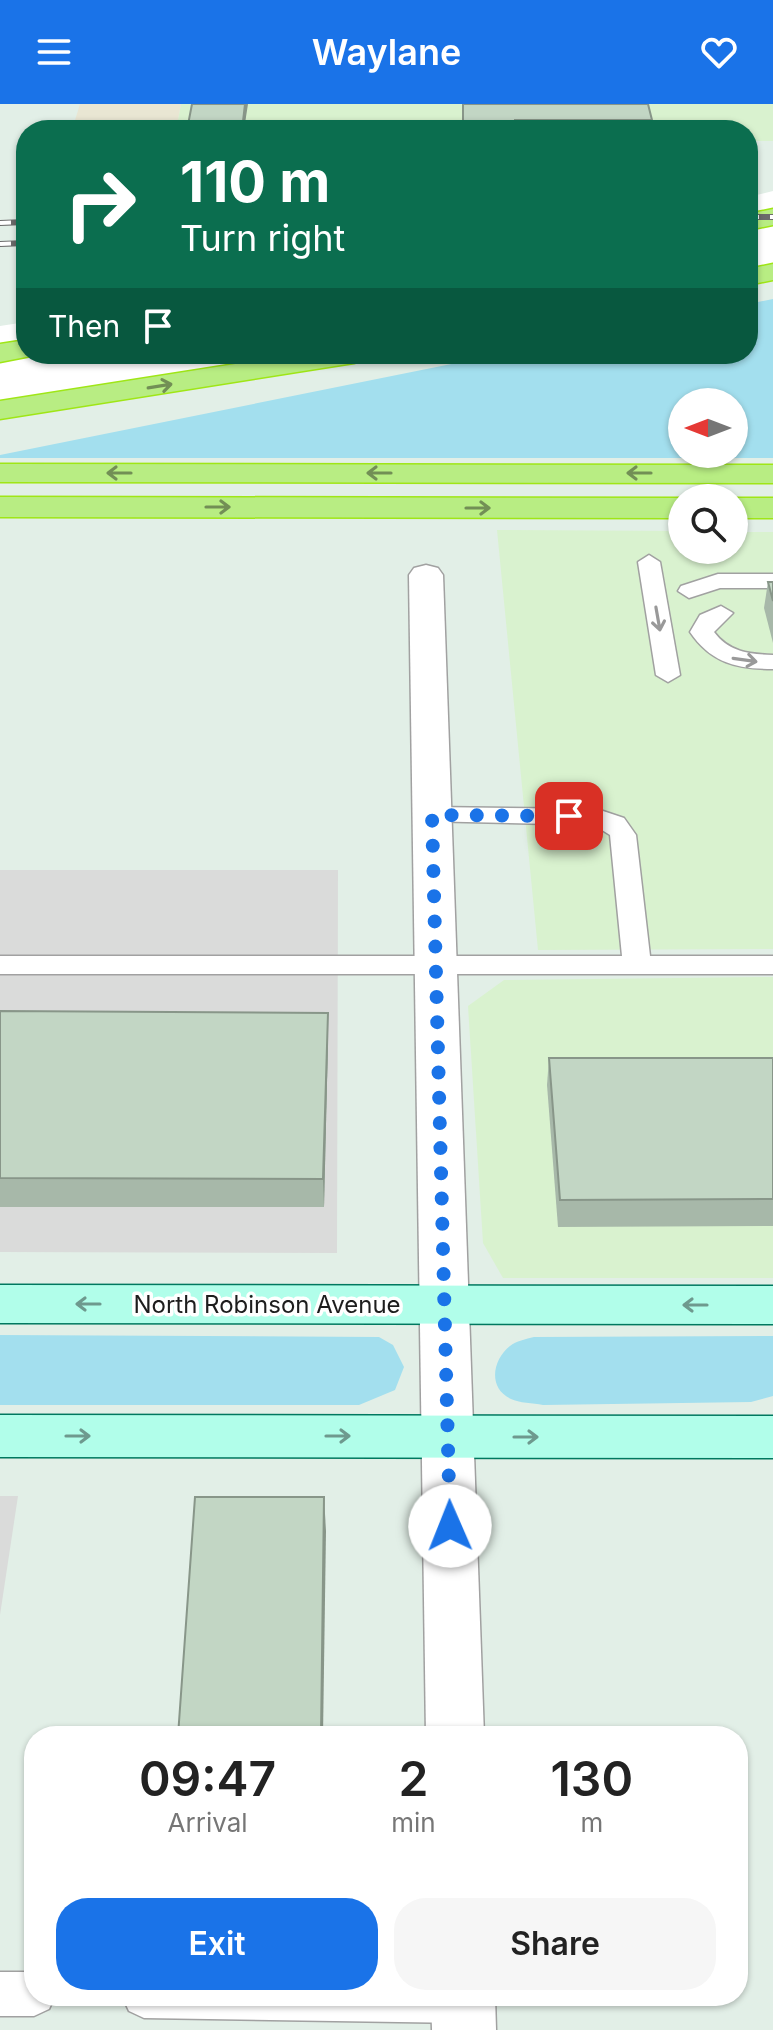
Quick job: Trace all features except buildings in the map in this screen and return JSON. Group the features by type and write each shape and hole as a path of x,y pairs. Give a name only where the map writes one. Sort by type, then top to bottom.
{"highway":[{"path":"0,410 291,364"},
{"path":"0,473 773,474"},
{"path":"0,507 668,508"},
{"path":"748,508 773,508"}],"street":[{"path":"426,575 455,1726"},
{"name":"North Robinson Avenue","path":"0,1304 773,1305"},
{"path":"0,1436 773,1437"}],"lane":[{"path":"649,562 668,675"},
{"path":"773,583 718,581 687,594 682,611 709,644 726,657 773,662"},
{"path":"702,632 708,620 773,583"},
{"path":"432,815 597,817 615,824 623,835 637,965"},
{"path":"0,965 773,965"},
{"path":"0,1994 24,1994"},
{"path":"389,2006 463,2009"}],"shaded area":[{"path":"80,104 181,104 178,120 75,120"},
{"path":"181,104 773,104 773,141 758,141 758,120 178,120"},
{"path":"773,299 773,458 748,458 748,388 668,388 668,458 0,458 0,455 451,364 758,364 758,302"},
{"path":"497,530 668,531 668,564 748,564 748,532 773,532 773,949 538,950"},
{"path":"0,870 338,870 337,1253 0,1252"},
{"path":"773,977 773,1278 503,1278 483,1243 468,1006 504,980"},
{"path":"0,1335 379,1337 393,1345 404,1367 395,1390 359,1405 0,1405"},
{"path":"773,1336 773,1396 751,1402 543,1405 511,1399 498,1388 496,1381 495,1373 504,1352 515,1343 534,1337"},
{"path":"0,1496 18,1496 0,1615"}],"pier":[{"path":"773,191 773,279 758,282 758,195"},
{"path":"16,324 16,364 350,364 0,420 0,326"}],"railway":[{"path":"758,217 773,217"},
{"path":"0,223 16,222"},
{"path":"0,244 16,243"}],"route":[{"path":"450,1526 445,1224 432,815 569,816"}]}
